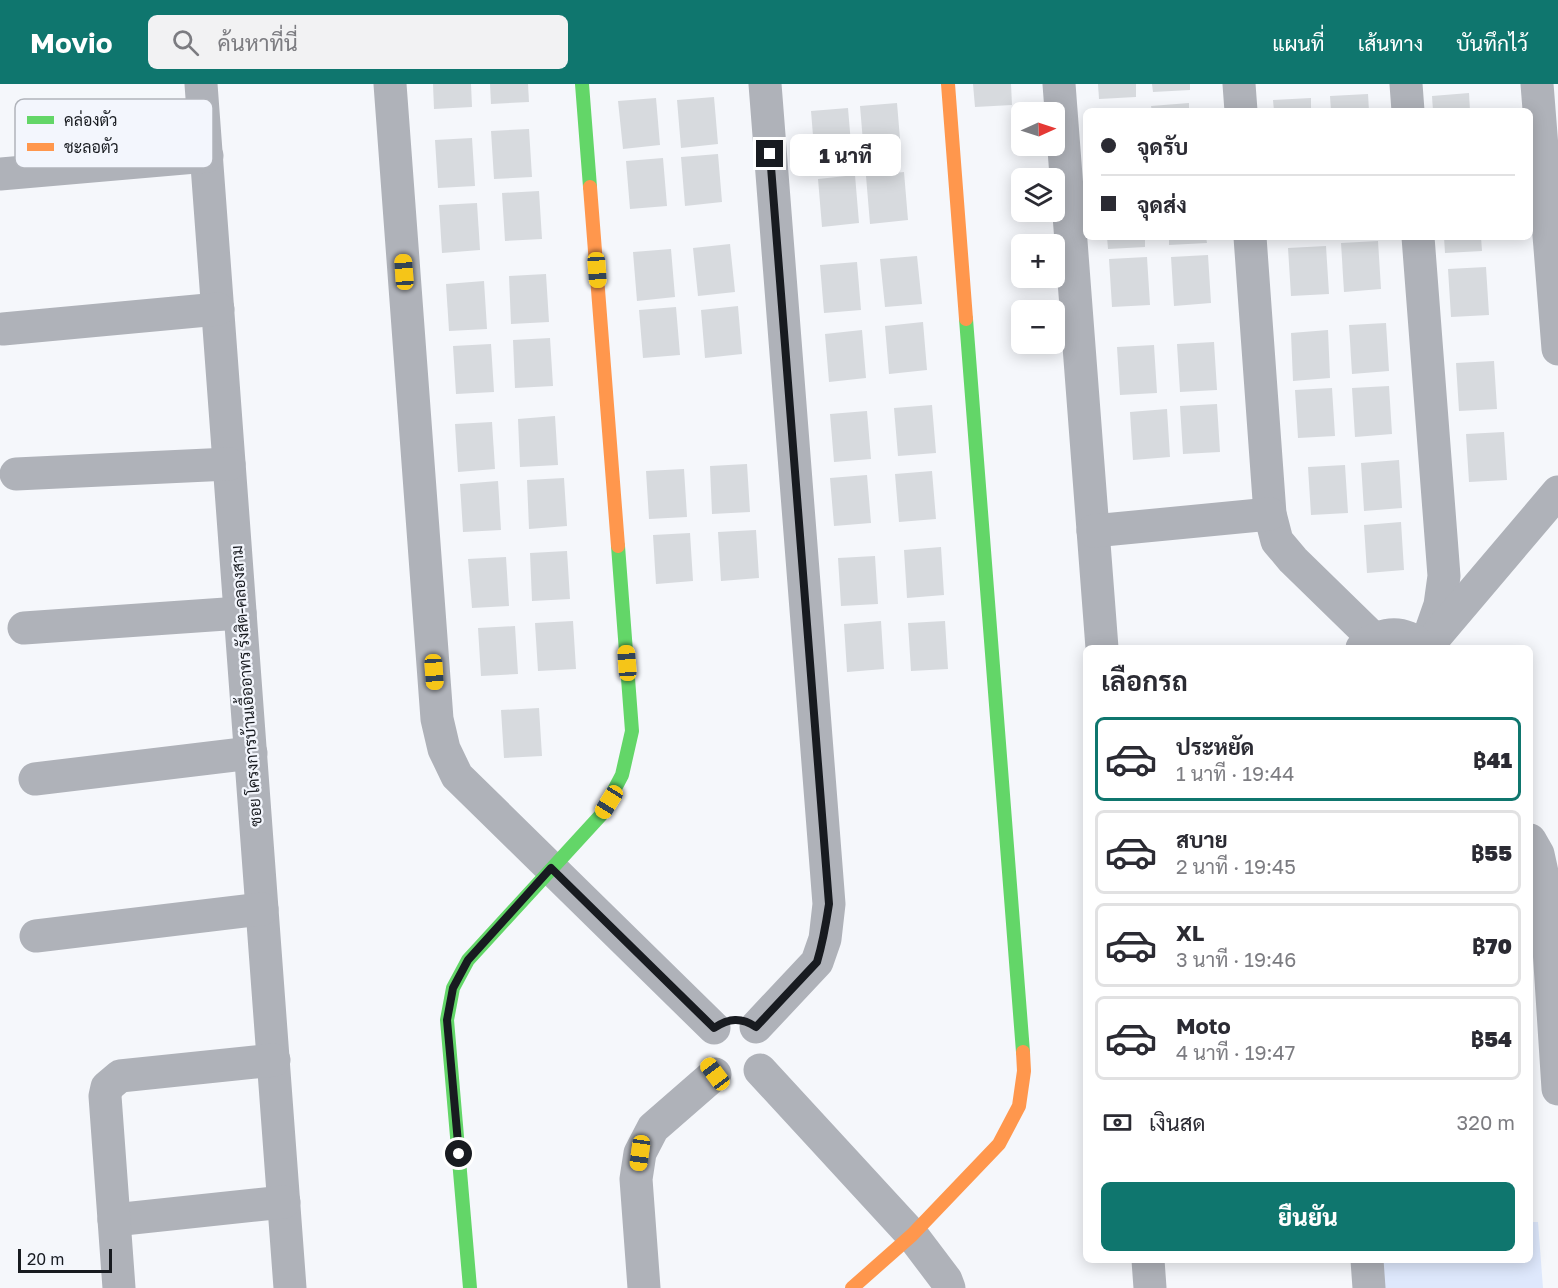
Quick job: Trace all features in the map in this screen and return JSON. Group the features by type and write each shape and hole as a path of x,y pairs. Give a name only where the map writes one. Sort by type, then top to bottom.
{"street":[{"name":"ซอย โครงการบ้านเอื้ออาทร รังสิต-คลองสาม","path":"201,84 202,99"},
{"path":"390,84 437,719 444,749 457,776 714,1028"},
{"path":"470,1288 447,1020 453,988 468,960 601,815 617,790 628,762 632,731 582,84"},
{"path":"756,1027 817,962 825,939 829,904 765,84"},
{"path":"852,1288 912,1235 999,1144 1019,1106 1024,1071 948,84"},
{"path":"1059,84 1102,645"},
{"path":"1239,84 1241,108"},
{"path":"1406,84 1408,108"},
{"path":"1538,84 1558,349"},
{"path":"0,174 69,168"},
{"name":"ซอย โครงการบ้านเอื้ออาทร รังสิต-คลองสาม","path":"208,168 290,1288"},
{"path":"1250,240 1270,514 1277,541 1368,644 1395,634 1414,640 1421,645"},
{"path":"1418,240 1444,576 1440,604 1426,645"},
{"path":"3,329 218,309"},
{"path":"16,474 230,465"},
{"path":"1428,645 1558,492"},
{"path":"1093,531 1270,514"},
{"path":"24,628 240,613"},
{"path":"35,779 251,753"},
{"path":"1533,845 1538,854 1545,886 1558,1089"},
{"path":"36,936 262,909"},
{"path":"733,1019 747,1021 756,1027 764,1037 767,1047 765,1060 760,1070 752,1077 742,1081 731,1081 715,1074 708,1064 705,1053 708,1037 714,1028 733,1019"},
{"path":"119,1288 105,1096 107,1087 120,1076 274,1060"},
{"path":"760,1070 912,1235 946,1280 949,1288"},
{"path":"644,1288 636,1179 640,1153 652,1128 715,1074"},
{"path":"114,1220 284,1202"},
{"path":"1148,1263 1150,1288"},
{"path":"1367,1263 1369,1288"}],"shaded area":[{"path":"1533,1222 1538,1222 1543,1288 1384,1288 1382,1263 1533,1263"}],"building":[{"path":"433,84 471,84 472,107 434,109"},
{"path":"490,84 528,84 529,102 491,104"},
{"path":"973,84 1011,84 1011,105 975,107"},
{"path":"1098,84 1136,84 1136,97 1099,99"},
{"path":"1152,84 1190,84 1190,90 1153,92"},
{"path":"1469,93 1470,108 1433,108 1432,96"},
{"path":"1368,94 1369,108 1331,108 1330,96"},
{"path":"714,97 718,144 681,148 677,100"},
{"path":"656,98 660,145 623,149 618,101"},
{"path":"1311,98 1311,108 1274,108 1273,100"},
{"path":"897,103 901,151 864,154 860,106"},
{"path":"1189,103 1189,108 1151,108 1151,106"},
{"path":"848,108 852,156 815,160 811,111"},
{"path":"529,129 532,177 494,179 491,131"},
{"path":"472,138 475,186 438,188 435,140"},
{"path":"718,154 722,202 685,206 681,157"},
{"path":"663,158 667,206 630,209 626,161"},
{"path":"904,172 908,220 870,224 866,176"},
{"path":"855,175 859,223 822,227 818,179"},
{"path":"539,191 542,239 505,241 502,193"},
{"path":"477,203 480,250 442,253 439,205"},
{"path":"1107,240 1145,240 1145,247 1108,249"},
{"path":"1169,240 1206,240 1207,243 1169,245"},
{"path":"1444,240 1481,240 1482,251 1445,253"},
{"path":"1378,241 1381,289 1344,292 1341,243"},
{"path":"730,244 735,292 698,296 693,248"},
{"path":"1326,246 1329,294 1291,296 1288,248"},
{"path":"671,249 675,297 637,301 633,252"},
{"path":"1208,255 1211,303 1174,306 1171,257"},
{"path":"917,256 922,304 885,307 880,259"},
{"path":"1147,257 1150,305 1112,307 1109,259"},
{"path":"857,262 861,310 824,313 820,265"},
{"path":"1486,267 1489,315 1451,317 1448,269"},
{"path":"546,274 549,322 511,324 509,276"},
{"path":"484,281 487,329 449,331 446,284"},
{"path":"738,306 742,354 705,358 701,310"},
{"path":"676,307 680,355 643,358 639,310"},
{"path":"923,322 927,370 889,374 885,326"},
{"path":"1386,323 1389,371 1352,374 1349,325"},
{"path":"862,330 866,378 829,382 825,334"},
{"path":"1328,330 1330,378 1293,381 1291,333"},
{"path":"550,338 553,386 515,388 513,340"},
{"path":"1214,342 1217,390 1180,392 1177,344"},
{"path":"491,344 494,392 456,394 453,346"},
{"path":"1154,345 1157,393 1120,395 1117,347"},
{"path":"1494,361 1497,409 1459,411 1456,363"},
{"path":"1389,386 1392,434 1355,437 1352,388"},
{"path":"1332,388 1335,436 1298,438 1295,390"},
{"path":"1217,404 1220,452 1183,454 1180,406"},
{"path":"932,405 936,453 898,456 894,408"},
{"path":"1167,409 1170,457 1133,460 1130,412"},
{"path":"867,411 871,459 834,462 830,414"},
{"path":"555,416 558,465 520,467 518,419"},
{"path":"492,422 495,469 458,472 455,424"},
{"path":"1504,432 1507,480 1469,482 1466,434"},
{"path":"1399,460 1402,508 1364,511 1361,463"},
{"path":"747,464 750,512 712,514 710,466"},
{"path":"1345,465 1348,513 1311,515 1308,467"},
{"path":"684,469 687,517 649,519 646,471"},
{"path":"932,471 936,519 899,522 895,474"},
{"path":"867,475 871,523 834,526 830,478"},
{"path":"564,478 567,526 529,529 527,480"},
{"path":"498,481 501,530 463,532 460,484"},
{"path":"1401,522 1404,570 1367,573 1364,525"},
{"path":"756,530 759,578 721,581 718,532"},
{"path":"690,533 693,581 656,584 653,535"},
{"path":"941,547 944,595 907,598 904,550"},
{"path":"567,551 570,599 532,601 530,553"},
{"path":"875,556 878,604 841,606 838,558"},
{"path":"506,557 509,606 472,608 468,559"},
{"path":"573,621 576,669 538,671 535,623"},
{"path":"881,621 884,669 847,672 844,624"},
{"path":"945,621 948,669 911,671 908,623"},
{"path":"515,626 518,674 481,676 478,628"},
{"path":"539,708 542,756 504,758 501,710"}],"traffic: fast":[{"path":"582,84 590,187"},
{"path":"966,319 1023,1052"},
{"path":"470,1288 447,1020 453,988 468,960 601,815 622,775 632,731 618,546"}],"traffic: slow":[{"path":"948,84 966,319"},
{"path":"590,187 618,546"},
{"path":"852,1288 912,1235 999,1144 1019,1106 1024,1071 1023,1052"}],"route":[{"path":"459,1154 447,1020 453,988 468,960 551,868 714,1028 733,1019 747,1021 756,1027 817,962 825,939 829,904 770,154"}]}
